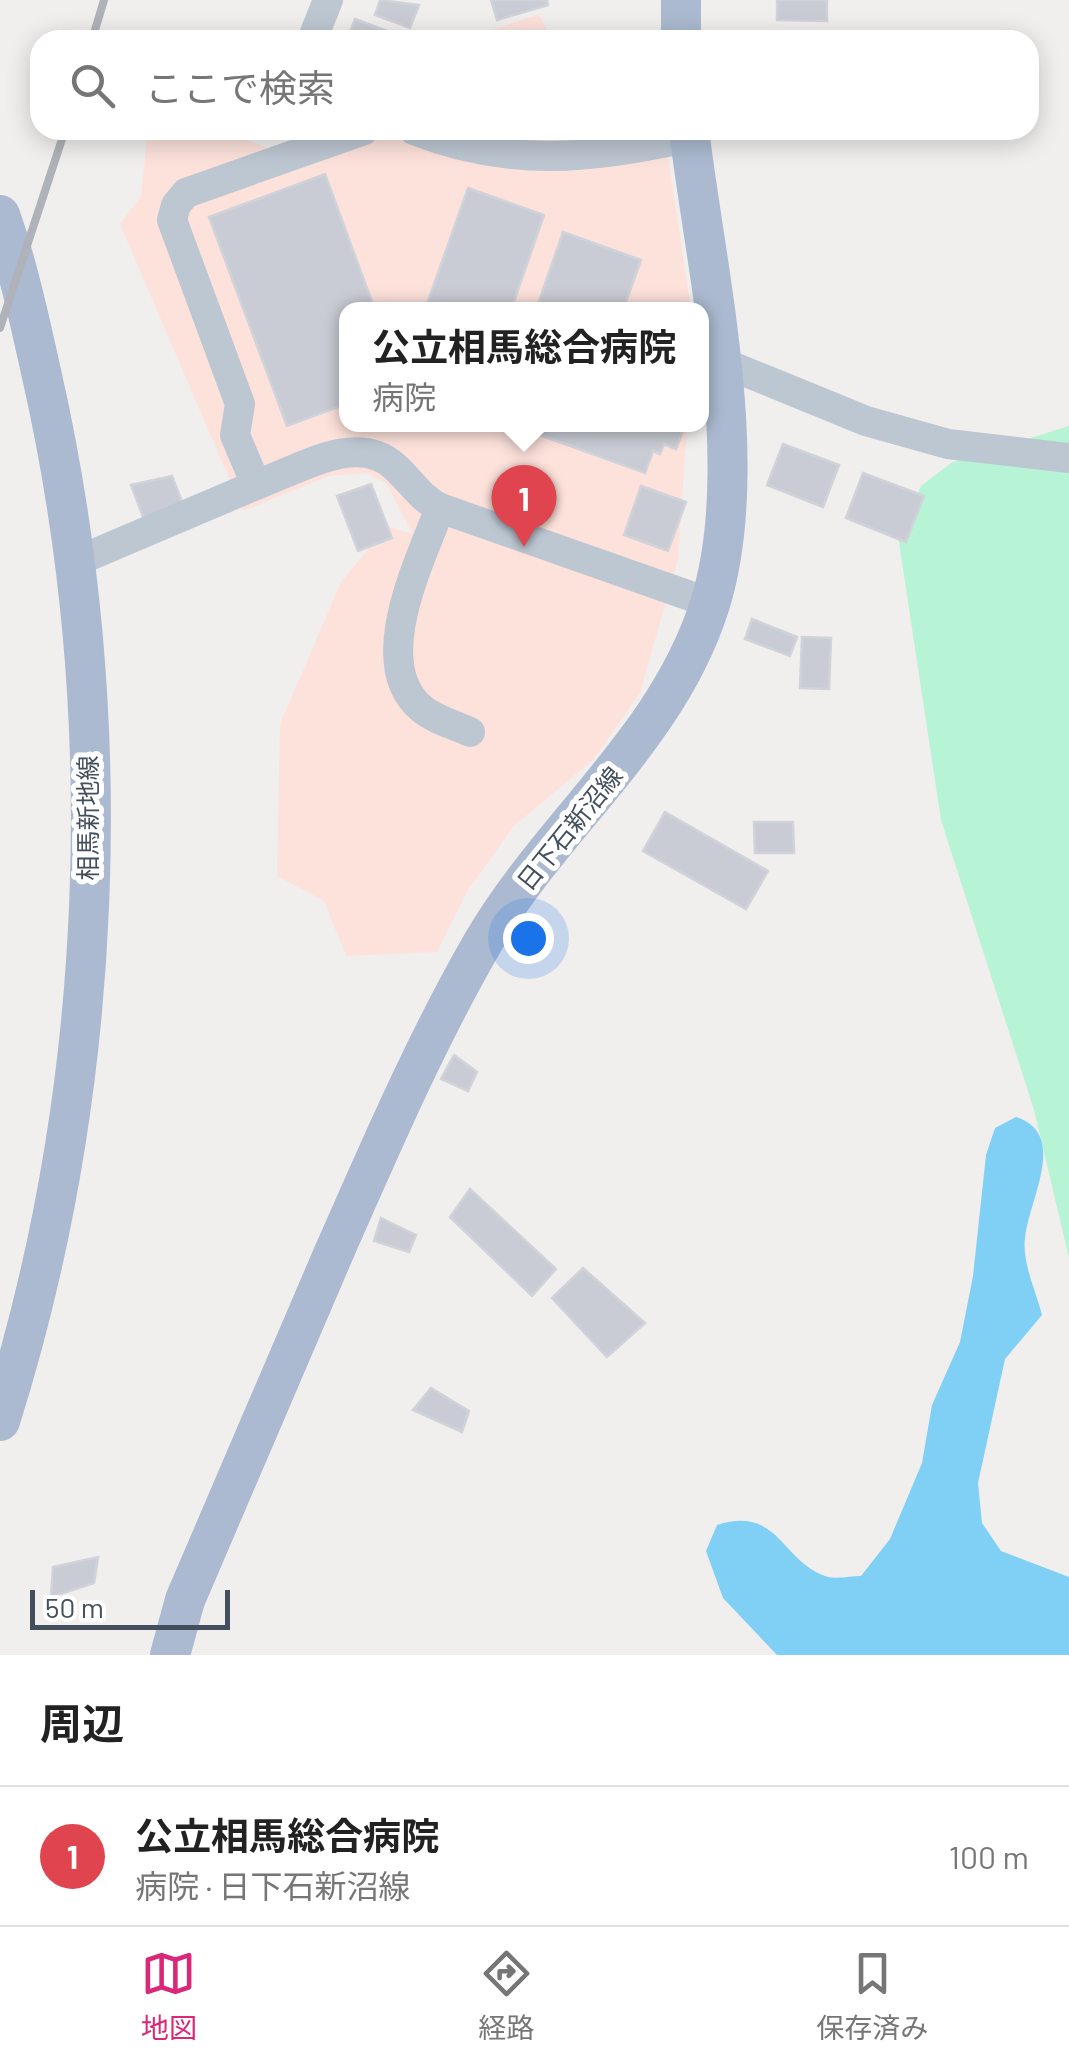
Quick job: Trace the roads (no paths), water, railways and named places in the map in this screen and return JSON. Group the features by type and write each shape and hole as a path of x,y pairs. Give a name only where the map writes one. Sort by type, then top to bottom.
{"main road":[{"path":"681,0 682,30"},
{"name":"日下石新沼線","path":"170,1655 192,1583 408,1084 501,912 619,768 658,712 690,654 710,603 721,554 728,472 719,361 691,140"},
{"name":"相馬新地線","path":"0,1422 38,1291 61,1182 82,1003 90,837 75,562 62,466 32,330 1,217"}],"street":[{"path":"316,30 328,0"},
{"path":"256,485 235,435 240,404 172,220 186,193 292,140"},
{"path":"440,140 456,146 552,159 630,150 668,140"},
{"path":"719,361 866,421 933,440 1069,458"},
{"path":"75,562 256,485 354,449 378,453 426,502 710,603"},
{"path":"440,508 404,603 397,644 404,680 420,708 470,732"}],"water":[{"path":"1016,1117 1032,1125 1043,1152 1025,1238 1027,1267 1042,1315 1005,1359 978,1483 982,1523 1001,1551 1069,1577 1069,1655 777,1655 723,1598 706,1551 717,1525 754,1523 767,1529 812,1570 832,1578 861,1576 890,1539 922,1463 932,1405 960,1342 973,1276 986,1155 995,1128"}],"railway":[{"path":"95,30 104,0"},
{"path":"0,328 62,140"}],"place":[{"name":"公立相馬総合病院","path":"524,547"}]}
